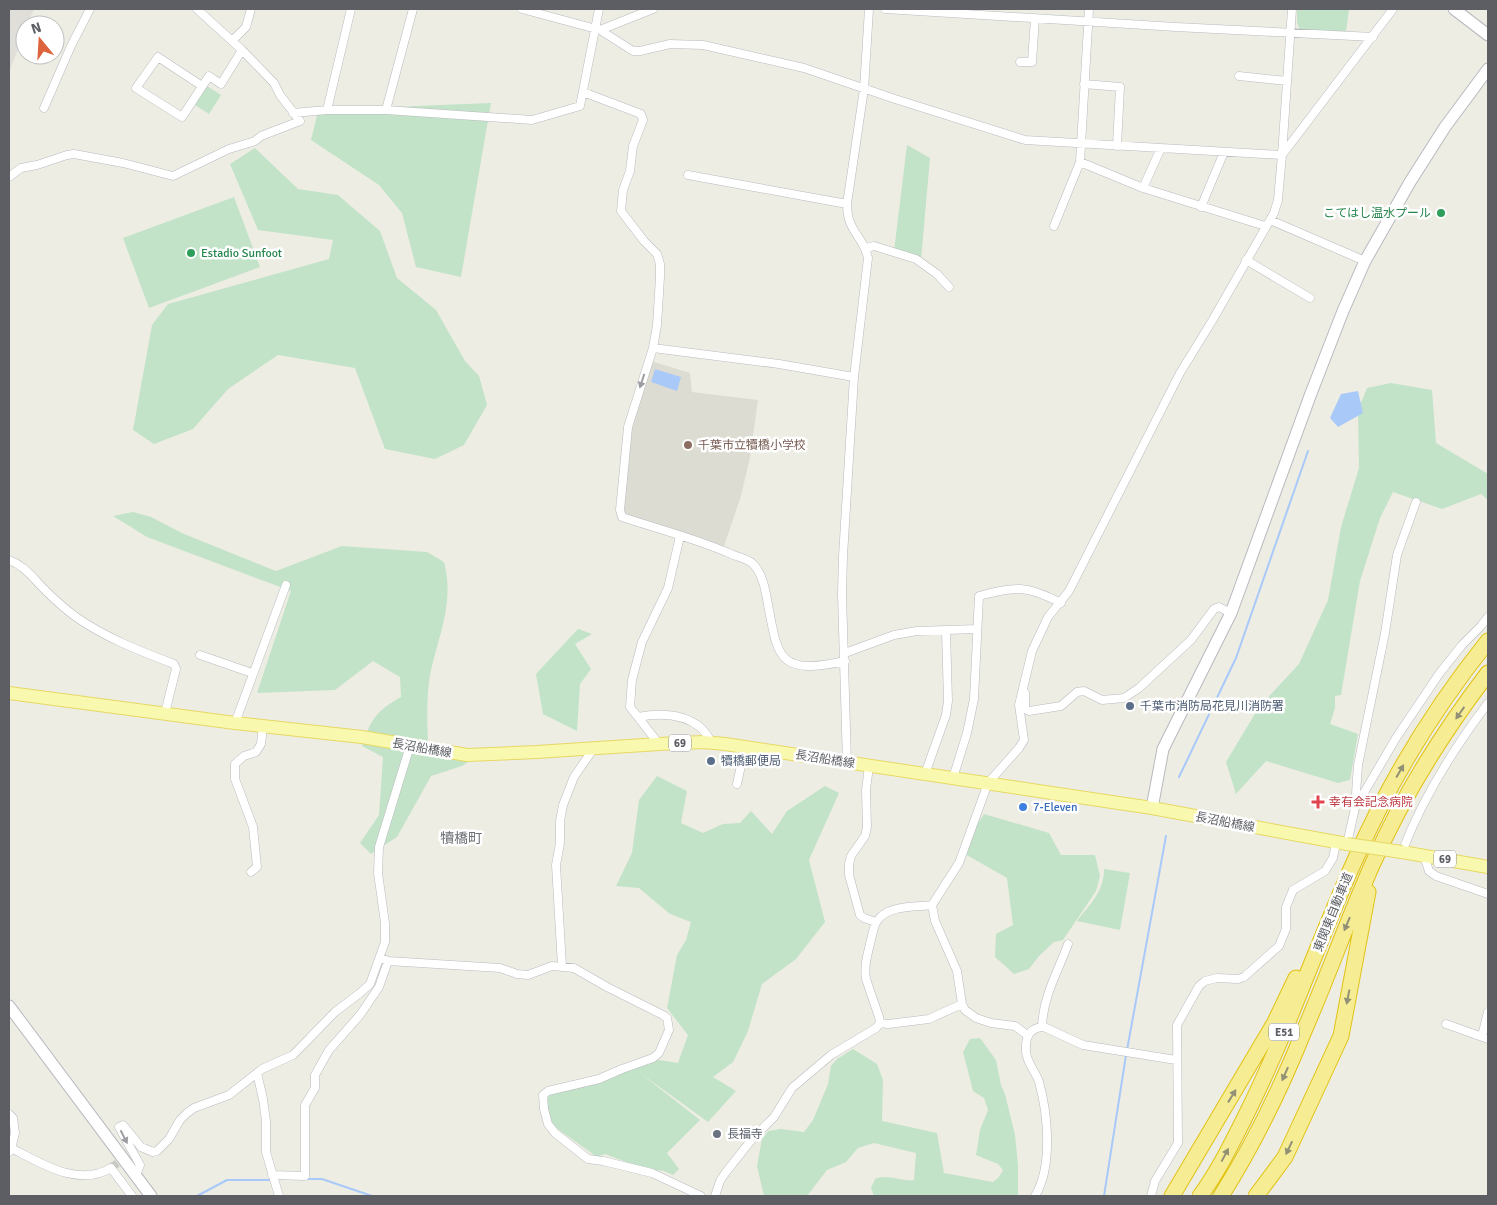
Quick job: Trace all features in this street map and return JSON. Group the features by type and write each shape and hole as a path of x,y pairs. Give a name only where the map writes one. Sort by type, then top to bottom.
{"highway":[{"name":"東関東自動車道","path":"1200,1196 1224,1158 1256,1094 1354,861 1386,795 1422,735 1488,641"},
{"name":"東関東自動車道","path":"1221,1196 1239,1168 1272,1103 1305,1031 1331,962 1373,863 1423,768 1488,675"},
{"path":"1172,1196 1275,1022 1337,890 1354,861"},
{"path":"1256,1196 1285,1157 1341,1036 1373,863"}],"main road":[{"name":"長沼船橋線","path":"9,693 235,723 362,737 467,755 659,744 712,743 1152,808 1342,844 1488,867"}],"street":[{"path":"44,108 71,46 90,9"},
{"path":"9,177 21,168 74,154 122,163 173,176 229,149 255,141 261,136 300,121 274,83 242,50 197,9"},
{"path":"206,18 208,9"},
{"path":"232,41 246,27 251,9"},
{"path":"327,110 351,9"},
{"path":"386,110 413,9"},
{"path":"522,9 597,29 633,51 670,44 703,45 804,68 1025,140 1282,155"},
{"path":"293,113 327,110 386,110 532,120 580,106 597,29 599,9"},
{"path":"597,29 653,9"},
{"path":"847,763 842,594 843,556 854,377 868,258 866,248 851,228 847,216 847,204 864,89 868,9"},
{"path":"885,9 1372,37"},
{"path":"1054,226 1080,162 1089,9"},
{"path":"1027,1035 1014,1026 991,1023 969,1015 962,1004 954,960 935,921 932,905 959,863 988,783 1024,740 1019,705 1032,650 1040,633 1048,617 1069,591 1180,373 1212,321 1278,200 1292,9"},
{"path":"1282,155 1393,9"},
{"path":"1454,9 1488,35"},
{"path":"1020,62 1032,62 1035,18"},
{"path":"202,86 158,57 136,88 182,117 209,76 221,84 242,50"},
{"path":"1152,808 1163,749 1231,613 1310,396 1343,311 1365,261 1415,174 1445,127 1488,69"},
{"path":"1239,76 1287,81"},
{"path":"1084,84 1120,87 1117,146"},
{"path":"583,92 642,114 643,120 633,146 630,171 623,190 621,211 644,242 657,254 660,264 657,325 653,348 628,427 620,510 622,518 720,549 752,562 760,572 766,589 776,644 785,659 794,665 807,667 845,657 894,635 917,631 977,629"},
{"path":"1143,188 1161,148"},
{"path":"1201,207 1224,152"},
{"path":"1080,162 1143,188 1201,207 1267,223 1365,261"},
{"path":"688,175 847,204"},
{"path":"866,248 874,246 916,259 937,274 949,287"},
{"path":"1246,260 1310,298"},
{"path":"653,348 779,364 854,377"},
{"path":"1355,808 1358,765 1385,633 1397,555 1416,502"},
{"path":"659,744 630,707 632,680 642,642 668,588 680,536"},
{"path":"9,560 20,564 45,590 76,616 115,640 174,664 176,669 165,713"},
{"path":"235,723 286,585"},
{"path":"953,778 967,733 974,699 979,596 1017,588 1040,593 1060,603"},
{"path":"1024,682 1025,709 1029,711 1061,706 1077,692 1084,691 1102,700 1124,698 1139,688 1191,640 1214,608 1219,607 1231,613"},
{"path":"1151,1196 1155,1181 1178,1143 1177,1025 1199,986 1217,978 1238,979 1244,977 1279,946 1286,929 1286,907 1293,890 1325,871 1342,844 1355,808 1416,706 1439,674 1488,617"},
{"path":"925,774 946,715 948,701 946,631"},
{"path":"200,655 252,673"},
{"path":"1402,852 1420,811 1436,783 1457,747 1488,703"},
{"path":"638,717 655,714 676,716 700,728 712,743"},
{"path":"251,872 257,867 253,827 235,779 236,764 244,756 256,752 261,744 263,726"},
{"path":"273,1179 306,1176 305,1105 315,1088 315,1075 329,1050 360,1015 379,988 384,959 385,923 378,873 379,847 410,746"},
{"path":"737,784 745,747"},
{"path":"562,966 556,865 560,843 560,821 574,777 594,748"},
{"path":"869,766 866,790 867,827 861,843 851,856 849,875 860,915 876,922"},
{"path":"1424,856 1430,871 1436,876 1488,894"},
{"path":"715,1196 726,1172 753,1138 774,1117 792,1088 831,1055 876,1028 880,1023 880,1017 865,973 876,922 886,912 895,909 932,905"},
{"path":"1042,1027 1042,1015 1048,989 1068,944"},
{"path":"384,959 500,968 517,974 528,974 552,966 562,966 580,971 663,1015 667,1018 669,1030 659,1054 599,1079 548,1091 543,1095 545,1118 555,1133 588,1159 603,1160 652,1174 701,1196"},
{"path":"136,1175 140,1165 120,1127 123,1124 138,1148 153,1152 157,1151 169,1140 180,1120 187,1113 229,1095 262,1069 293,1055 335,1012 370,984 384,959"},
{"path":"880,1023 888,1024 929,1019 962,1004"},
{"path":"9,1006 151,1196"},
{"path":"1446,1024 1485,1038 1488,1012"},
{"path":"1034,1196 1038,1191 1045,1169 1047,1131 1039,1081 1025,1052 1027,1035 1032,1030 1042,1027 1083,1045 1176,1060"},
{"path":"256,1073 263,1098 266,1121 266,1152 279,1196"},
{"path":"9,1114 13,1118 15,1134 10,1150 71,1174 92,1176 103,1173 111,1168 132,1196"}],"shaded area":[{"path":"9,9 34,9 31,15 15,15 15,57 9,72"},
{"name":"千葉市立犢橋小学校","path":"651,361 690,373 692,392 758,400 750,457 741,496 723,549 622,518 626,433"}],"green space":[{"path":"1297,9 1349,9 1346,32 1300,30 1297,22"},
{"path":"207,86 221,95 209,114 195,105"},
{"path":"491,103 461,277 416,267 402,213 379,185 311,140 319,107 365,108"},
{"path":"907,145 930,158 921,260 894,251"},
{"path":"255,148 298,189 338,195 380,231 397,278 436,310 465,361 479,376 487,405 464,445 435,459 385,449 355,368 278,355 228,389 193,429 154,444 133,430 152,325 168,304 329,259 333,240 258,230 230,164"},
{"name":"Estadio Sunfoot","path":"234,197 260,267 149,308 123,238"},
{"path":"1391,383 1432,390 1436,443 1488,474 1488,500 1481,494 1442,509 1393,492 1380,518 1360,581 1341,695 1335,696 1335,708 1330,724 1358,734 1350,780 1338,783 1266,761 1236,794 1226,762 1259,707 1299,664 1328,600 1341,527 1359,468 1358,410 1367,388"},
{"path":"133,512 151,517 184,534 276,571 342,546 427,552 444,562 448,591 447,605 430,675 427,726 429,756 468,762 462,766 431,776 397,837 371,854 360,843 379,815 383,757 362,746 372,722 380,712 401,697 400,677 373,661 335,690 257,693 291,591 147,537 113,516"},
{"path":"578,629 592,634 575,644 591,669 580,684 577,731 543,714 536,674"},
{"path":"657,776 687,791 681,823 703,833 723,824 740,823 751,811 772,834 787,811 825,786 839,793 809,860 825,922 796,959 762,984 748,1031 733,1062 713,1077 736,1091 708,1122 640,1073 700,1120 667,1153 679,1169 673,1175 664,1171 642,1168 605,1154 597,1157 555,1127 547,1114 546,1100 550,1095 659,1060 678,1063 688,1035 667,1008 677,955 686,940 691,922 670,914 639,888 616,886 632,853 639,800"},
{"path":"984,814 1049,833 1061,855 1095,855 1100,876 1096,891 1063,940 1054,942 1029,969 1014,974 995,957 996,934 1013,925 1007,878 965,854 976,826"},
{"path":"1104,869 1130,873 1120,930 1077,921 1099,891"},
{"path":"980,1038 996,1060 1015,1135 1018,1165 1018,1196 874,1196 871,1188 875,1179 880,1177 914,1180 916,1153 874,1143 858,1148 846,1162 827,1170 807,1196 764,1196 757,1166 762,1139 768,1131 781,1129 804,1132 813,1120 828,1084 831,1066 837,1059 853,1049 877,1064 883,1080 882,1121 937,1133 944,1173 993,1182 1003,1170 998,1164 976,1155 980,1130 988,1110 984,1098 973,1091 963,1052 970,1039"}],"water":[{"path":"655,369 681,377 677,391 651,382"},
{"path":"1358,391 1363,413 1338,427 1330,418 1341,394"}],"waterway":[{"path":"1179,777 1236,658 1308,451"},
{"path":"1127,1050 1166,836"},
{"path":"1104,1196 1126,1055"},
{"path":"277,1179 290,1179"},
{"path":"307,1179 322,1179 372,1196"},
{"path":"197,1196 227,1180 272,1180"}],"tunnel":[{"path":"111,1168 134,1150"}],"place":[{"name":"こてはし温水プール","path":"1441,213"},
{"name":"Estadio Sunfoot","path":"191,253"},
{"name":"千葉市立犢橋小学校","path":"688,445"},
{"name":"千葉市消防局花見川消防署","path":"1130,706"},
{"name":"犢橋郵便局","path":"711,761"},
{"name":"幸有会記念病院","path":"1318,802"},
{"name":"7-Eleven","path":"1023,807"},
{"name":"長福寺","path":"717,1134"}],"district":[{"name":"犢橋町","path":"461,838"}]}
